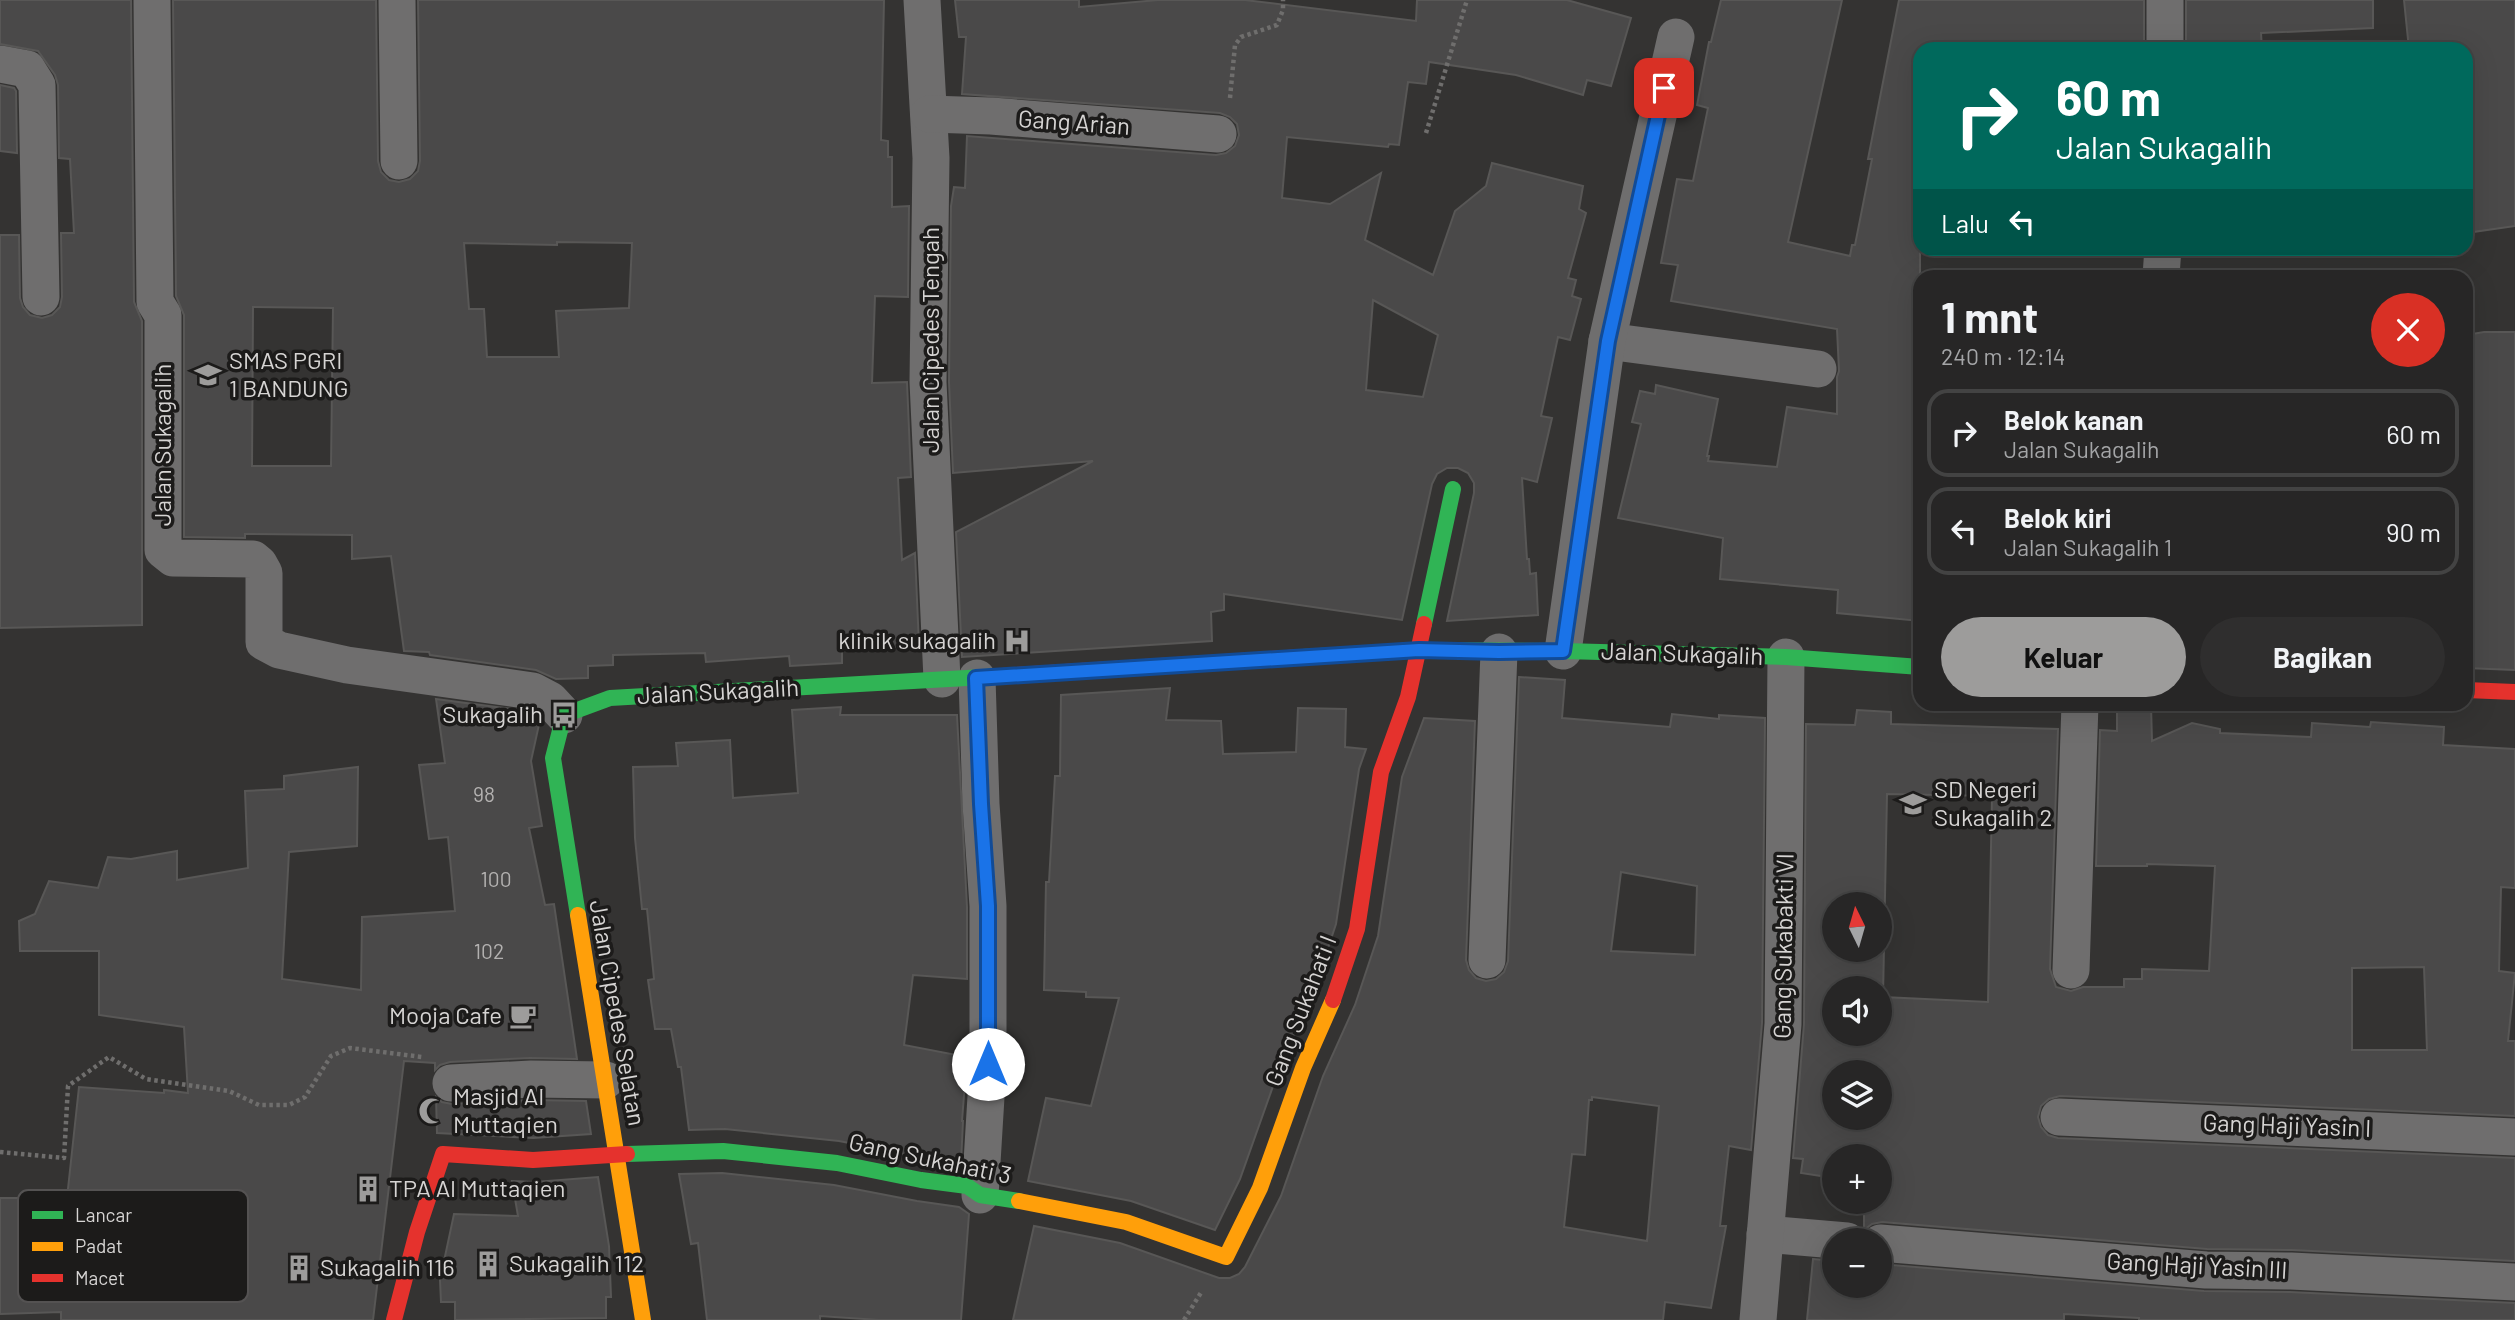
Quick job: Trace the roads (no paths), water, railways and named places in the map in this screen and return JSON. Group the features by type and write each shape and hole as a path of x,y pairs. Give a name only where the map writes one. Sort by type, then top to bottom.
{"street":[{"name":"Jalan Sukagalih","path":"152,0 155,302 163,315 163,550 173,558 253,559 260,564 264,573 264,642 279,650 347,665 533,691 550,700 564,715 610,698 1419,650 1786,657 1913,666"},
{"path":"397,0 399,160"},
{"name":"Jalan Cipedes Tengah","path":"922,0 931,158 928,382 959,679 981,804 988,906 988,1064 980,1195"},
{"path":"2165,0 2165,42"},
{"path":"1563,651 1608,341 1676,37"},
{"path":"0,64 27,69 37,85 41,297"},
{"name":"Gang Arian","path":"929,114 991,116 1218,134"},
{"path":"1608,341 1818,369"},
{"name":"Gang Sukahati I","path":"1226,1257 1260,1188 1303,1068 1334,998 1357,929 1381,772 1399,726 1419,650 1453,489"},
{"path":"1487,960 1499,652"},
{"name":"Gang Sukabakti VI","path":"1758,1320 1783,1024 1786,657"},
{"path":"2473,690 2515,692"},
{"path":"2071,970 2080,711"},
{"name":"Jalan Cipedes Selatan","path":"564,715 553,758 643,1320"},
{"path":"451,1083 531,1079 606,1080"},
{"name":"Gang Haji Yasin I","path":"2059,1117 2515,1137"},
{"name":"Gang Sukahati 3","path":"394,1320 417,1232 443,1154 533,1160 723,1151 837,1163 921,1180 967,1186 980,1195 1126,1222 1226,1257"},
{"path":"1765,1234 1822,1239"},
{"name":"Gang Haji Yasin III","path":"1892,1244 2206,1270 2515,1282"}],"place":[{"name":"SMAS PGRI 1 BANDUNG","path":"208,375"},
{"name":"klinik sukagalih","path":"1017,641"},
{"name":"Sukagalih","path":"564,715"},
{"name":"SD Negeri Sukagalih 2","path":"1913,804"},
{"name":"Mooja Cafe","path":"523,1016"},
{"name":"Masjid Al Muttaqien","path":"432,1111"},
{"name":"TPA Al Muttaqien","path":"368,1189"},
{"name":"Sukagalih 112","path":"488,1264"},
{"name":"Sukagalih 116","path":"299,1268"}]}
